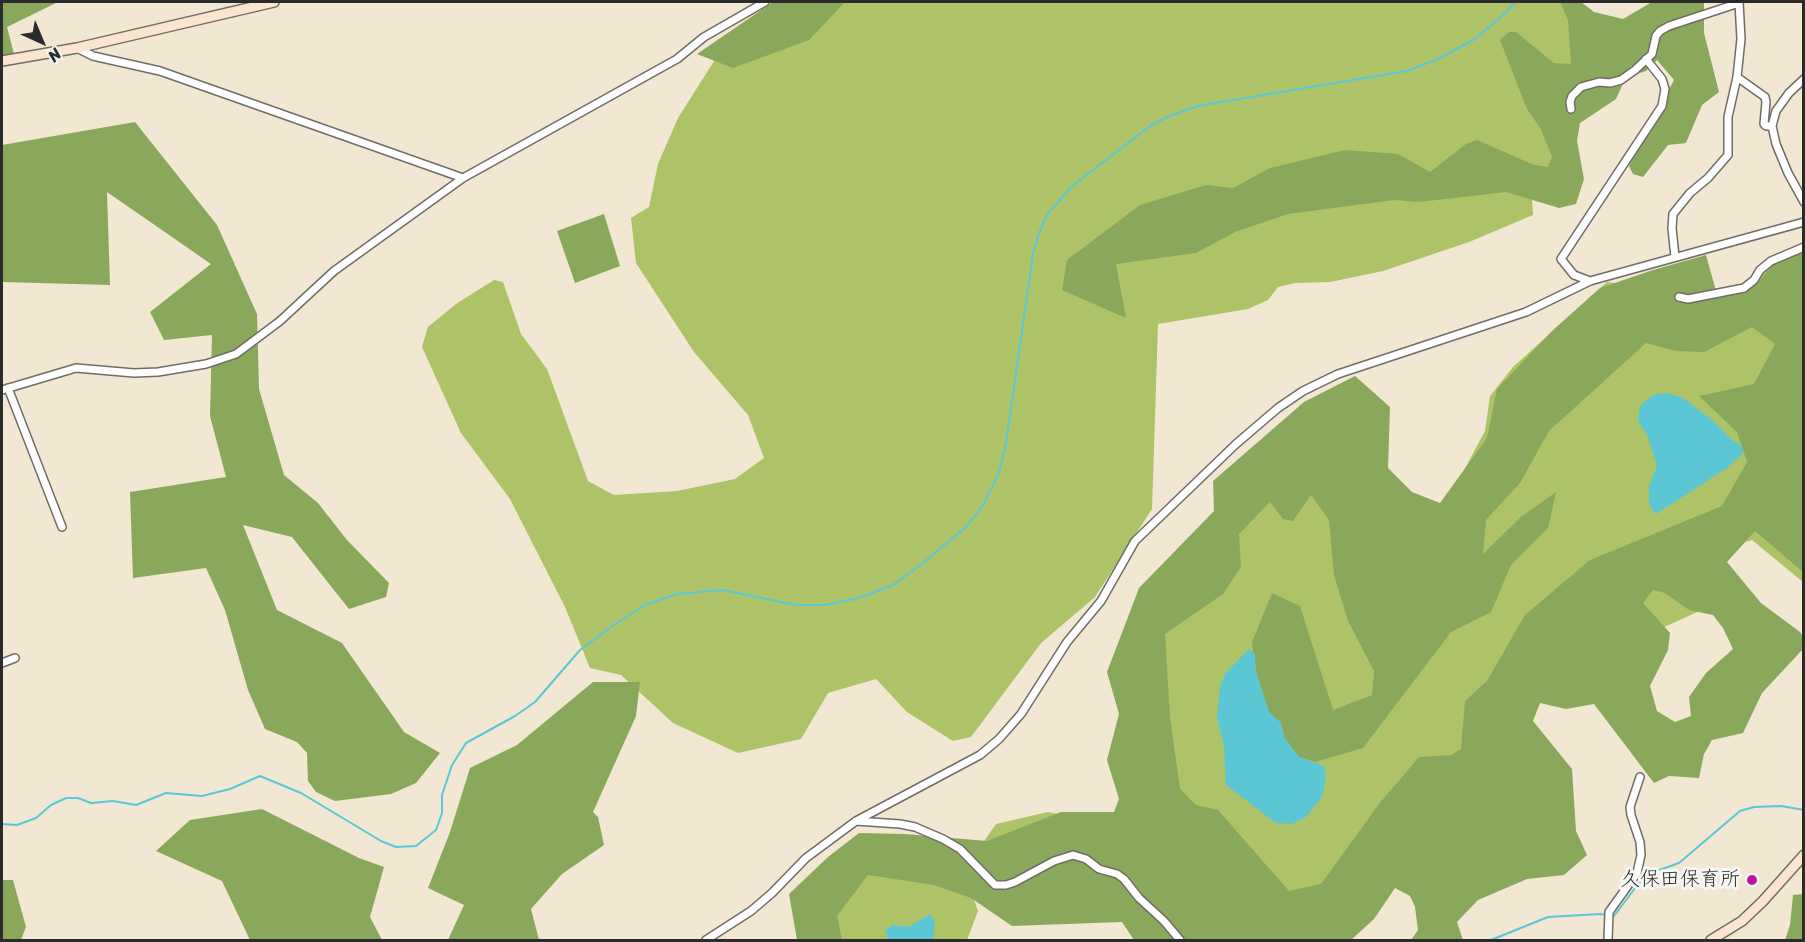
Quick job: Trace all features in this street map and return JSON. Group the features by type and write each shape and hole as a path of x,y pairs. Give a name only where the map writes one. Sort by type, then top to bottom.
{"street":[{"path":"2,61 77,48 274,2"},
{"path":"62,527 5,389 76,368 134,373 158,372 206,363 236,354 280,321 334,272 463,178 677,59 704,37 765,2"},
{"path":"1571,109 1572,96 1581,87 1620,80 1635,70 1652,54 1656,36 1660,31 1739,2 1741,39 1737,77 1728,117 1728,155 1673,214 1675,256"},
{"path":"77,48 93,56 160,71 463,178"},
{"path":"1590,281 1574,275 1561,259 1662,106 1665,89 1662,80 1646,59"},
{"path":"1737,77 1765,97 1764,124 1772,126"},
{"path":"1803,80 1789,93 1776,111 1772,126 1776,144 1803,202"},
{"path":"706,940 751,911 806,858 856,821 980,754 999,739 1022,714 1066,642 1101,602 1135,541 1236,444 1278,408 1303,391 1338,374 1526,312 1590,281 1803,222"},
{"path":"1679,297 1688,299 1744,288 1771,261 1803,247"},
{"path":"2,663 15,658"},
{"path":"1608,940 1609,912 1637,873 1641,855 1640,842 1630,807 1640,777"},
{"path":"856,821 915,827 943,839 960,849 995,885 1015,882 1054,861 1073,855 1086,859 1099,869 1117,874 1124,879 1180,940"},
{"path":"1711,940 1742,921 1803,855"}],"green space":[{"path":"2,2 58,2 7,27 14,54 2,56"},
{"path":"773,2 845,2 809,40 733,68 697,54"},
{"path":"833,2 1567,2 1583,30 1550,178 1531,181 1533,215 1469,242 1383,271 1330,282 1295,283 1278,287 1268,300 1248,309 1158,324 1152,509 1095,597 1041,643 971,737 953,741 907,712 876,679 828,693 801,739 738,753 673,723 621,675 590,668 565,607 510,499 461,433 422,347 428,327 456,304 494,280 503,282 521,334 547,369 588,481 614,495 677,491 735,479 764,458 748,415 694,352 636,263 631,218 649,207 658,164 678,118 716,58"},
{"path":"1560,2 1581,2 1594,12 1623,19 1652,2 1704,3 1704,33 1719,92 1702,105 1686,143 1668,145 1643,177 1633,174 1629,166 1674,80 1657,60 1646,71 1640,73 1631,66 1616,99 1580,123 1577,141 1584,179 1576,204 1559,208 1506,192 1419,202 1394,200 1288,214 1235,232 1196,253 1116,264 1126,318 1062,290 1067,260 1140,205 1206,185 1233,188 1270,168 1345,150 1398,154 1430,172 1466,144 1477,140 1534,165 1548,167 1552,157 1541,129 1527,109 1500,40 1509,32 1516,32 1554,63 1571,64 1568,20"},
{"path":"135,122 217,225 257,314 259,389 284,475 318,503 347,540 389,583 386,597 349,609 292,537 243,525 277,610 342,643 404,732 440,753 416,783 391,794 335,801 316,792 308,781 307,753 297,742 265,729 248,690 225,610 206,568 133,578 130,492 226,477 210,416 212,335 164,340 150,312 211,264 107,192 110,285 2,282 2,145"},
{"path":"604,214 620,266 575,283 557,231"},
{"path":"1803,250 1803,572 1755,531 1727,562 1761,603 1800,632 1803,637 1803,649 1762,693 1743,733 1712,740 1704,754 1699,778 1669,776 1654,783 1594,704 1566,709 1540,703 1533,721 1572,769 1576,831 1587,855 1564,875 1527,879 1478,900 1457,922 1463,940 1411,940 1418,930 1415,907 1410,896 1395,888 1374,919 1351,940 1134,940 1122,922 1012,926 971,898 934,885 868,875 837,916 842,940 797,940 789,894 828,857 859,833 905,834 987,841 1061,812 1114,812 1119,799 1107,760 1119,714 1107,672 1139,588 1214,511 1213,481 1304,402 1355,376 1390,407 1388,468 1412,492 1440,503 1487,438 1497,389 1552,331 1600,288 1706,255 1718,298 1757,284 1773,264","holes":["1752,327 1775,344 1754,384 1699,396 1737,432 1747,462 1722,506 1590,560 1525,615 1487,681 1465,701 1461,749 1451,755 1419,757 1379,804 1321,884 1289,891 1218,810 1196,805 1180,789 1170,717 1165,634 1223,594 1241,567 1239,534 1270,502 1283,519 1293,521 1311,495 1329,520 1334,575 1348,621 1374,671 1372,695 1333,710 1300,606 1272,593 1252,642 1256,672 1269,712 1281,723 1284,737 1299,757 1315,762 1363,748 1451,632 1491,612 1511,565 1548,528 1556,492 1522,516 1483,554 1486,520 1520,483 1549,431 1646,343 1676,351 1704,352","1653,590 1665,593 1689,610 1713,615 1723,628 1733,649 1706,673 1689,697 1691,716 1675,722 1657,711 1650,686 1668,650 1670,633 1643,603"]},
{"path":"1803,254 1803,582 1752,540 1720,550 1706,608 1638,639 1539,663 1493,825 1335,920 975,854 996,824 1048,812 1102,822 1124,806 1121,654 1295,455 1346,548 1448,500 1485,431 1490,396 1513,367 1607,282 1635,286 1686,303 1746,294 1763,271"},
{"path":"593,682 640,682 636,716 593,812 598,817 604,845 562,874 531,909 539,940 448,940 464,905 428,888 450,832 470,768 517,745"},
{"path":"262,809 359,858 384,867 370,917 382,940 250,940 222,881 156,851 190,820"},
{"path":"855,860 966,878 978,911 967,940 826,940"},
{"path":"2,880 13,880 26,927 21,940 2,940"},
{"path":"1803,894 1803,940 1785,940 1790,925 1793,895"}],"water":[{"path":"1667,393 1683,398 1711,419 1733,441 1741,445 1743,453 1727,468 1656,514 1649,504 1649,486 1657,466 1647,434 1638,421 1640,406 1653,395"},
{"path":"1249,649 1255,654 1256,672 1269,712 1281,723 1284,737 1299,757 1324,766 1326,778 1322,797 1306,817 1292,824 1276,823 1226,785 1224,746 1217,718 1220,687 1225,674"},
{"path":"930,914 935,922 933,940 888,940 885,931 892,925 909,927"}],"waterway":[{"path":"2,824 17,825 36,818 51,805 66,798 78,798 91,803 113,801 136,805 166,793 202,796 230,789 260,776 301,793 381,841 396,847 416,846 436,830 442,813 442,795 452,765 466,743 515,716 535,702 580,650 645,605 677,594 723,590 796,605 825,605 859,598 893,585 966,527 983,505 999,473 1006,443 1033,254 1047,215 1071,187 1150,126 1198,106 1407,71 1438,59 1475,39 1516,2"},
{"path":"1491,940 1548,917 1600,914 1614,916 1648,874 1679,863 1740,811 1754,807 1781,806 1804,810"}],"place":[{"name":"久保田保育所","path":"1752,880"}]}
